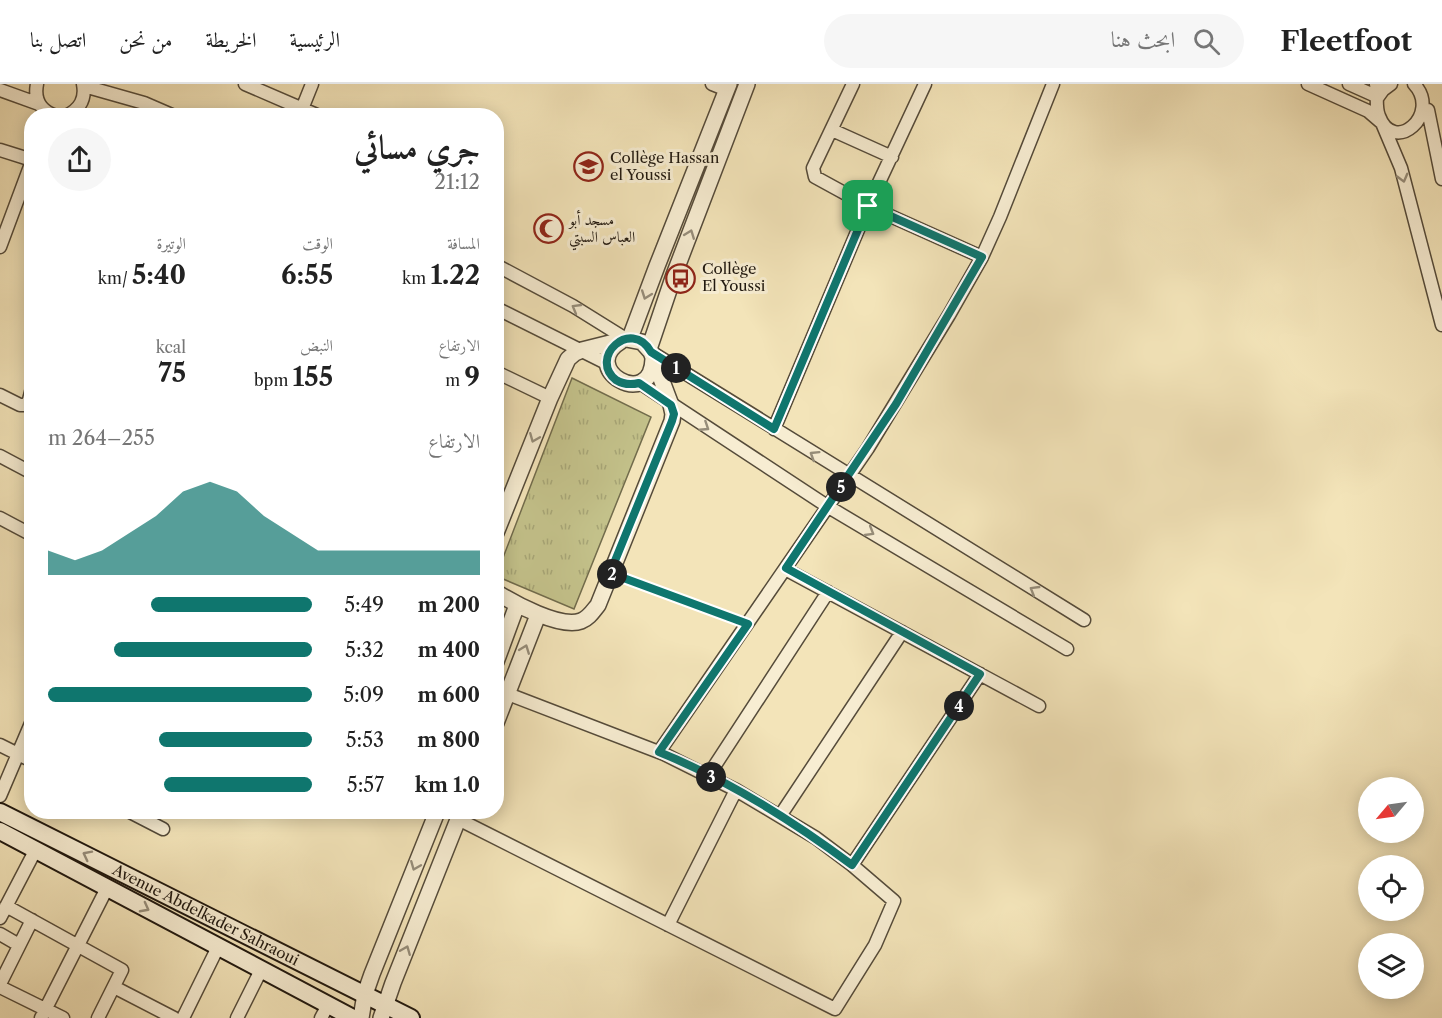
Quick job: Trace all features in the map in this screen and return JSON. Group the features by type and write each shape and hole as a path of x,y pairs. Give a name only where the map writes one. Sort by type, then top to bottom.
{"main road":[{"name":"Avenue Abdelkader Sahraoui","path":"0,812 365,994 383,1011 411,1018"},
{"name":"Avenue Abdelkader Sahraoui","path":"0,831 261,970 325,1012 353,1018"}],"street":[{"path":"37,84 36,96 44,108"},
{"path":"245,84 293,108"},
{"path":"303,108 312,84"},
{"path":"712,84 728,87 626,339 610,350 608,364 613,377 619,381 633,385 639,383 650,373 651,354 674,275 747,84"},
{"path":"853,84 812,173 820,181 868,206 982,257"},
{"path":"774,429 868,206 925,84"},
{"path":"659,752 896,404 982,257 1053,84"},
{"path":"1308,84 1368,111 1395,132 1411,131 1424,121 1428,109"},
{"path":"1349,84 1378,97"},
{"path":"1376,84 1377,114 1401,168 1442,325"},
{"path":"1378,97 1390,84"},
{"path":"78,108 84,95 84,85 156,108"},
{"path":"1419,87 1426,97 1442,179"},
{"path":"0,90 38,108"},
{"path":"832,130 892,157"},
{"path":"0,150 24,158"},
{"path":"0,248 24,183"},
{"path":"504,269 573,306 626,339 642,342 651,354 674,414 598,605 590,616 573,623 538,615 504,597"},
{"path":"504,312 608,364"},
{"path":"504,513 568,359 582,350 626,339"},
{"path":"651,354 1084,620"},
{"path":"504,376 550,398"},
{"path":"639,383 827,506 1067,649"},
{"path":"0,395 24,405"},
{"path":"0,456 24,469"},
{"path":"0,518 24,531"},
{"path":"786,568 1039,706"},
{"path":"708,776 828,592"},
{"path":"504,640 517,605"},
{"path":"504,704 538,615"},
{"path":"780,816 902,632"},
{"path":"852,865 980,674"},
{"path":"468,819 668,925 835,1009 875,945 894,901 816,838 736,790 659,752 508,694"},
{"path":"0,796 24,741"},
{"path":"0,745 24,757"},
{"path":"668,925 736,790"},
{"path":"144,819 164,829"},
{"path":"361,1018 365,994 434,819"},
{"path":"383,1011 458,819"},
{"path":"0,918 35,850"},
{"path":"43,1013 107,888"},
{"path":"6,906 122,970 98,1018"},
{"path":"32,920 0,986 43,1013 63,1018"},
{"path":"0,934 19,945"},
{"path":"183,1018 218,947"},
{"path":"237,1018 261,970"},
{"path":"114,987 174,1018"}],"path":[{"path":"610,573 748,624"}],"green space":[{"path":"572,378 651,417 574,609 504,579 504,555"}],"place":[{"name":"Collège Hassan el Youssi","path":"589,167"},
{"name":"مسجد أبو العباس السبتي","path":"548,229"},
{"name":"Collège El Youssi","path":"681,278"}],"route":[{"path":"868,206 982,257 896,404 786,568 980,674 852,865 816,838 746,795 659,752 748,624 610,573 659,457 674,414 671,405 639,383 626,384 613,377 609,371 608,357 610,350 621,341 630,338 642,342 651,352 774,429 868,206"}]}
